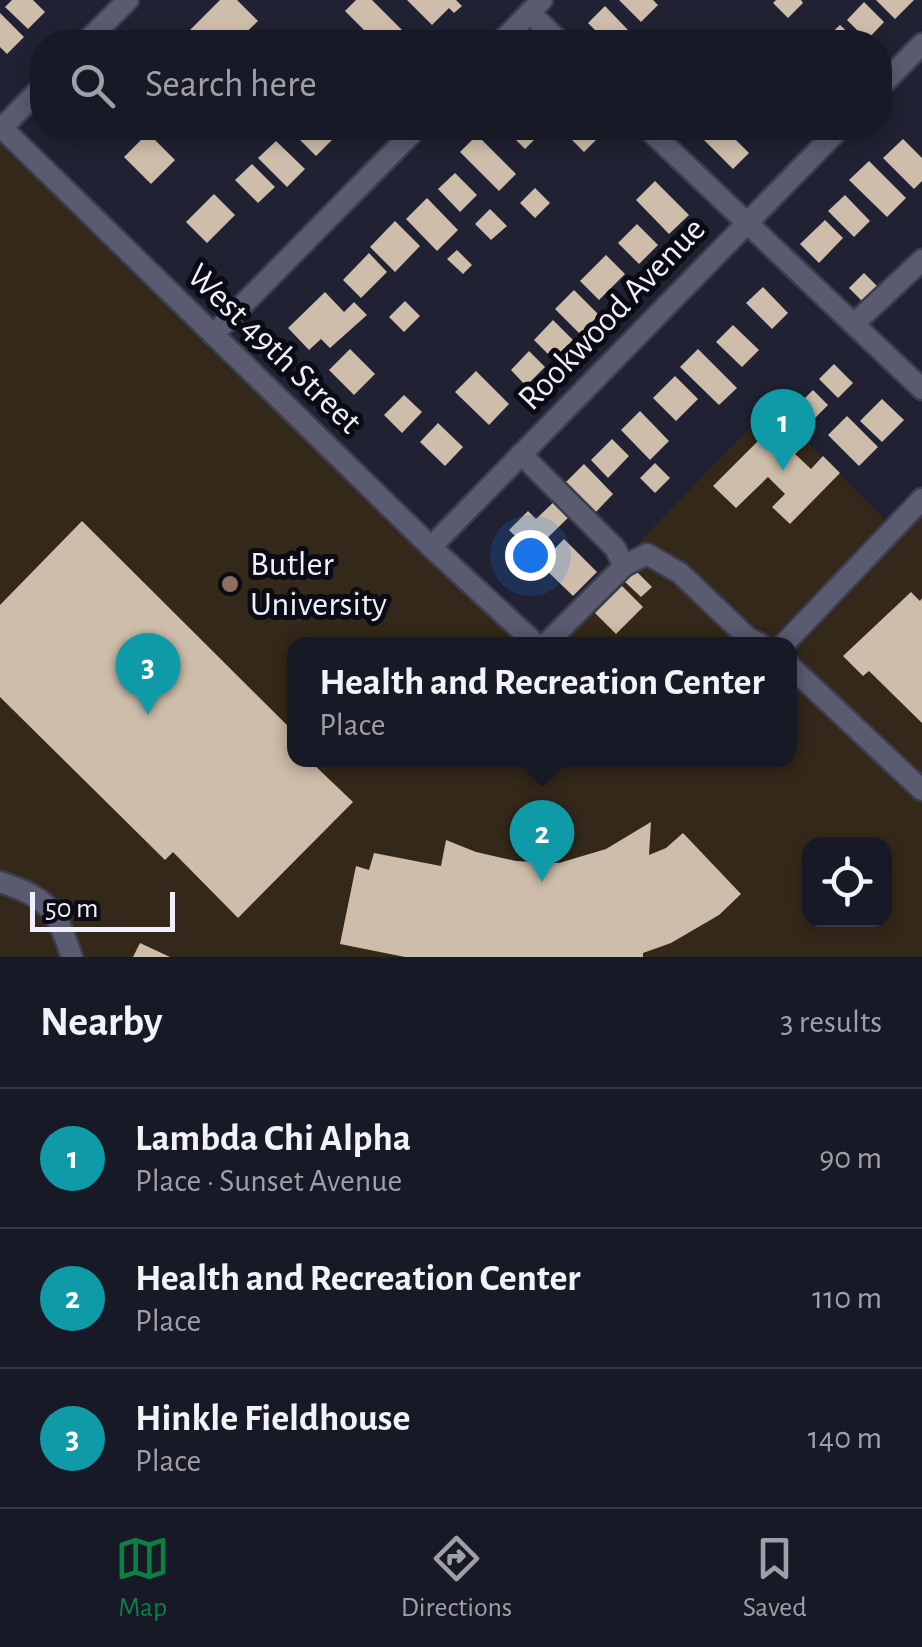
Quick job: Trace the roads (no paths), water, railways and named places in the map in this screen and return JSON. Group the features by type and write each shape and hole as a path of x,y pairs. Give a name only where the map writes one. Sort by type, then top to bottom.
{"street":[{"path":"98,30 128,0"},
{"path":"513,30 536,6 552,30"},
{"path":"892,75 922,44"},
{"path":"1,127 30,99"},
{"name":"West 49th Street","path":"1,127 528,637"},
{"path":"213,335 405,140"},
{"path":"660,140 922,389"},
{"name":"Rookwood Avenue","path":"431,546 828,140"},
{"path":"854,324 922,260"},
{"path":"521,454 616,548 624,566"},
{"path":"791,637 922,499"},
{"path":"553,637 624,566 647,554 680,572 747,637"},
{"name":"West 49th Street","path":"505,616 515,637"},
{"path":"797,673 922,790"},
{"path":"0,882 28,892 58,918 72,957"}],"place":[{"name":"Lambda Chi Alpha","path":"783,471"},
{"name":"Butler University","path":"230,584"},
{"name":"Hinkle Fieldhouse","path":"148,715"},
{"name":"Health and Recreation Center","path":"542,882"}]}
